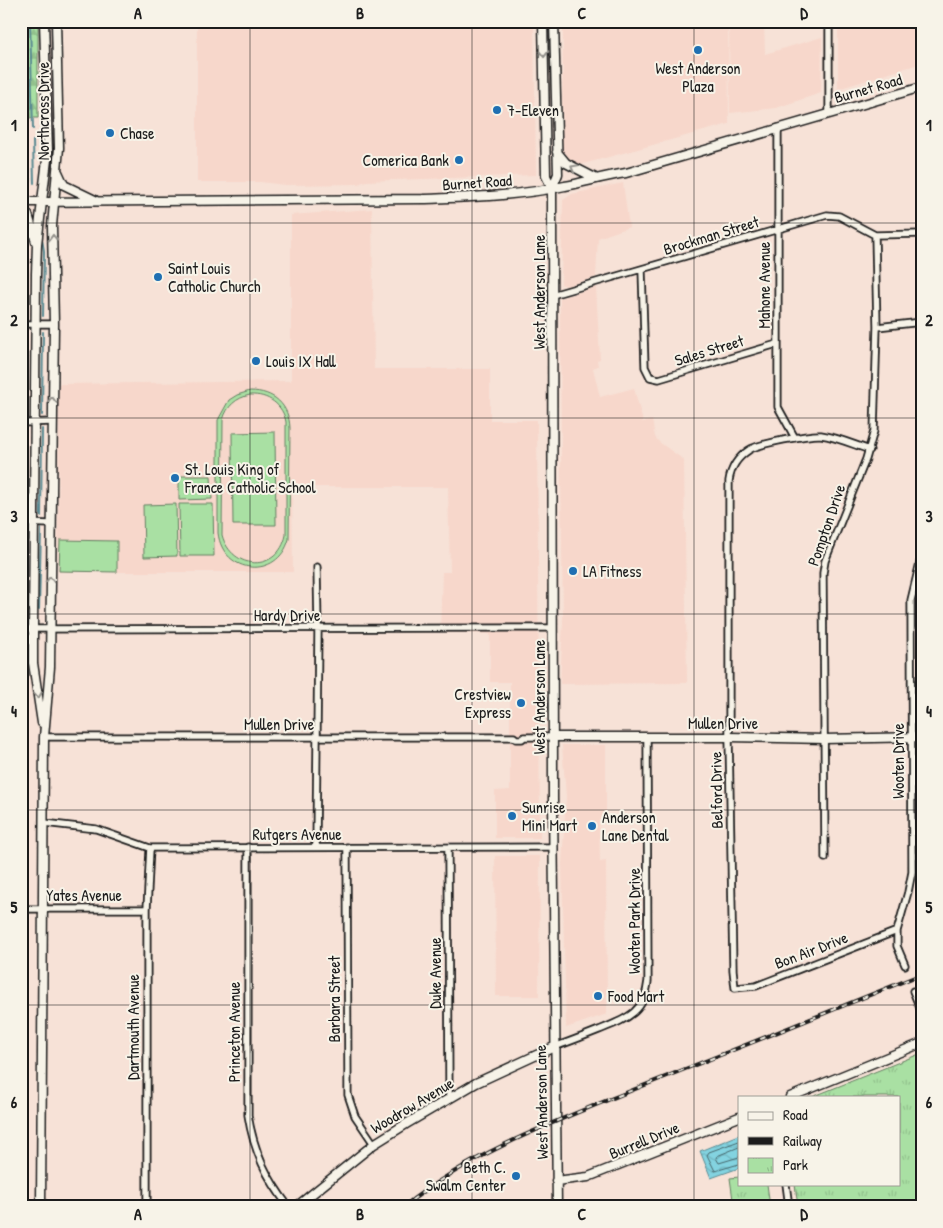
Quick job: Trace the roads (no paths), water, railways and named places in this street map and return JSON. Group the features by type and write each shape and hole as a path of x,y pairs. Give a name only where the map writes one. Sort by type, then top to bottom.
{"street":[{"name":"Northcross Drive","path":"37,244 48,151 44,21"},
{"name":"Northcross Drive","path":"44,737 50,667 51,422 54,324 52,226 59,128 56,21"},
{"name":"West Anderson Lane","path":"543,21 546,176 552,188"},
{"name":"West Anderson Lane","path":"554,21 558,174 552,188 552,628 556,1207"},
{"path":"829,112 830,21"},
{"path":"46,60 57,60"},
{"name":"Burnet Road","path":"21,203 423,199 483,196 552,188 626,173 829,112 922,87"},
{"name":"Mahone Avenue","path":"778,128 778,407 795,438"},
{"path":"557,152 566,163 595,178"},
{"path":"57,168 64,185 99,202"},
{"path":"21,203 28,215 37,244 33,663 44,737 41,1207"},
{"name":"Brockman Street","path":"552,295 827,215 834,215 875,235"},
{"path":"875,235 922,234"},
{"name":"Pompton Drive","path":"825,858 823,573 825,561 870,450 874,431 877,327 875,235"},
{"name":"Sales Street","path":"642,270 645,367 650,377 659,379 777,344"},
{"path":"877,327 922,322"},
{"path":"21,324 54,324"},
{"path":"21,423 51,422"},
{"path":"795,438 820,435 870,450"},
{"name":"Belford Drive","path":"735,988 733,970 729,736 730,471 737,460 751,448 795,438"},
{"path":"21,523 50,524"},
{"name":"Wooten Drive","path":"905,965 897,946 897,931 912,872 911,600 922,554"},
{"path":"316,847 317,567"},
{"name":"Hardy Drive","path":"21,628 552,628"},
{"name":"Mullen Drive","path":"44,737 514,737 522,739 524,737 729,736 824,739 922,737"},
{"name":"Wooten Park Drive","path":"554,1047 624,1020 636,1010 645,997 648,981 647,737"},
{"name":"Rutgers Avenue","path":"44,823 96,829 150,848 553,847"},
{"path":"912,833 922,832"},
{"name":"Princeton Avenue","path":"248,847 248,1115 261,1163 273,1186 289,1207"},
{"name":"Barbara Street","path":"348,847 348,1095 355,1116 374,1144"},
{"name":"Dartmouth Avenue","path":"147,1207 147,909 150,848"},
{"name":"Duke Avenue","path":"448,848 449,1098"},
{"name":"Yates Avenue","path":"21,909 147,909"},
{"name":"Bon Air Drive","path":"735,988 756,986 897,931"},
{"path":"913,991 922,1013"},
{"path":"792,1096 922,1043"},
{"name":"Woodrow Avenue","path":"296,1207 374,1144 449,1098 505,1068 554,1047"},
{"name":"Burrell Drive","path":"556,1181 588,1177 738,1117"},
{"path":"786,1186 789,1207"}],"water":[{"path":"738,1135 738,1168 711,1178 700,1151"}],"waterway":[{"path":"30,21 33,129"},
{"path":"33,141 34,183"},
{"path":"41,234 44,251 43,316"},
{"path":"42,415 43,332"},
{"path":"41,516 42,429"},
{"path":"39,609 41,529"}],"railway":[{"path":"403,1207 431,1186 460,1168 522,1136 922,974"}],"place":[{"name":"West Anderson Plaza","path":"698,50"},
{"name":"7-Eleven","path":"497,110"},
{"name":"Chase","path":"110,133"},
{"name":"Comerica Bank","path":"459,160"},
{"name":"Saint Louis Catholic Church","path":"158,277"},
{"name":"Louis IX Hall","path":"256,361"},
{"name":"St. Louis King of France Catholic School","path":"175,478"},
{"name":"LA Fitness","path":"573,571"},
{"name":"Crestview Express","path":"521,703"},
{"name":"Sunrise Mini Mart","path":"512,816"},
{"name":"Anderson Lane Dental","path":"592,826"},
{"name":"Food Mart","path":"598,996"},
{"name":"Beth C. Swalm Center","path":"516,1176"}]}
